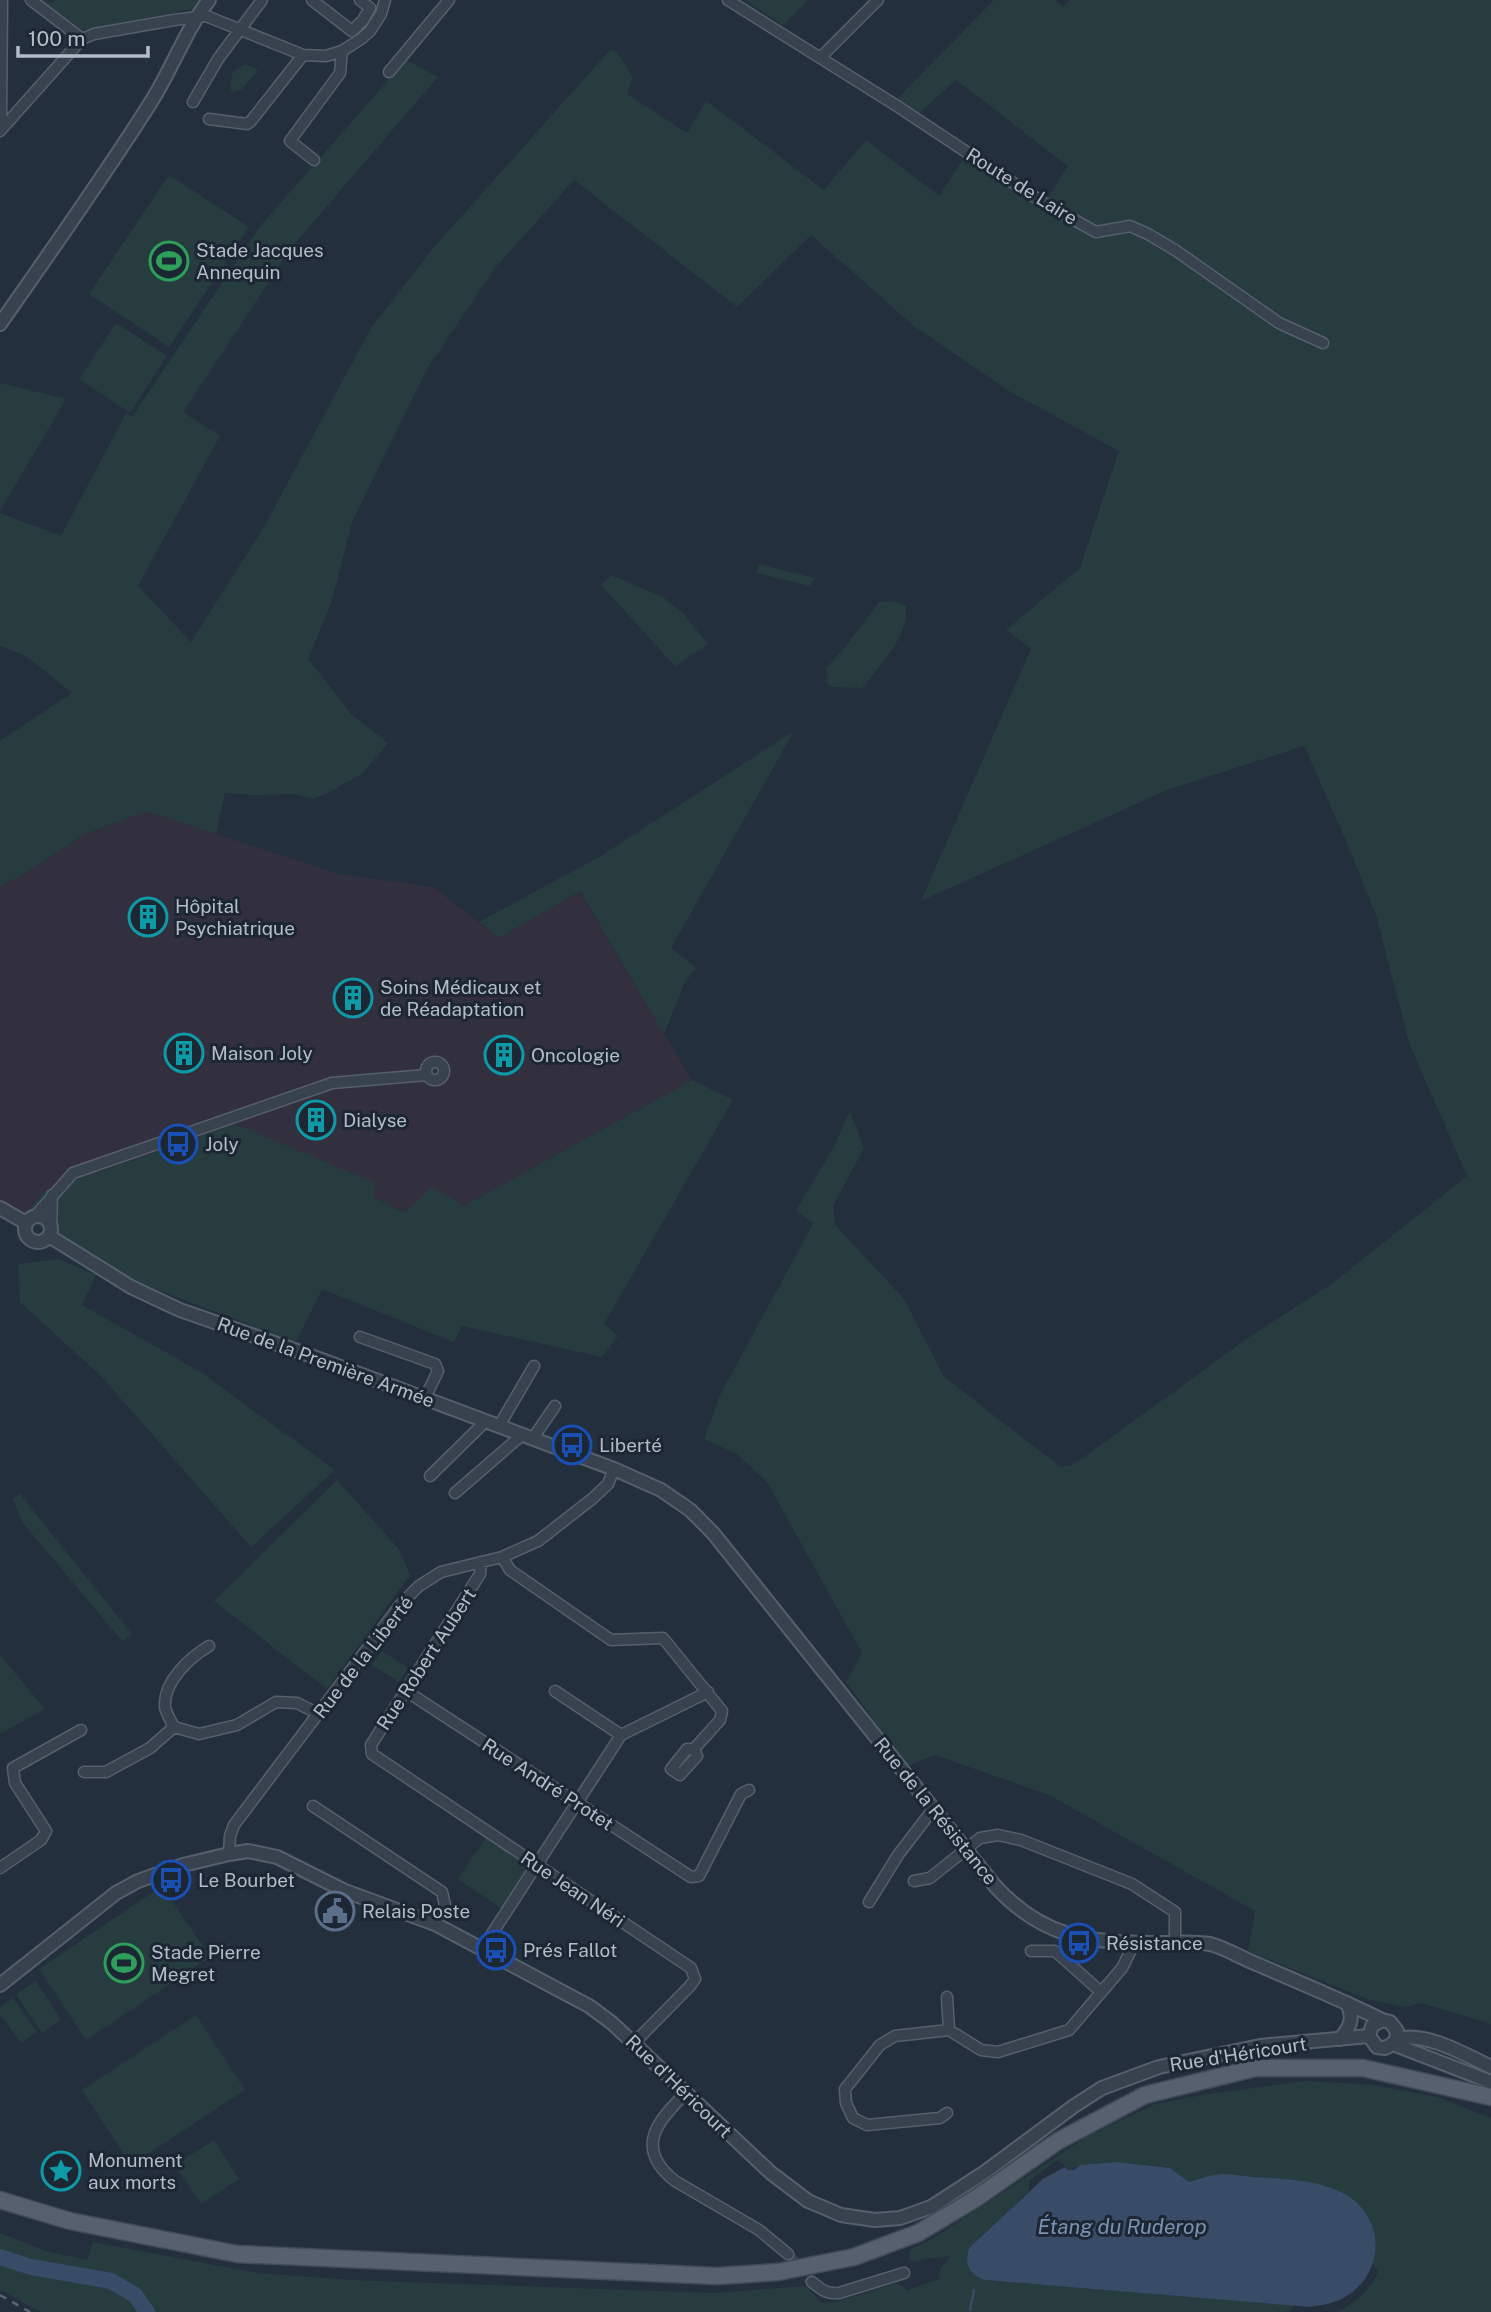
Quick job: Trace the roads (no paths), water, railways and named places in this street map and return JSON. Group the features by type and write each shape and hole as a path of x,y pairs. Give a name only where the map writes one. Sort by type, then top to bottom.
{"main road":[{"path":"0,2200 70,2221 237,2254 717,2276 778,2272 854,2257 918,2233 975,2199 1058,2141 1145,2095 1255,2068 1363,2068 1491,2097"}],"street":[{"path":"2,0 3,128"},
{"path":"31,0 82,39"},
{"path":"0,324 141,118 169,73 196,18 209,0"},
{"path":"193,102 212,68 262,0"},
{"path":"312,0 352,31 370,8 360,0"},
{"path":"3,128 82,39 94,34 206,16 303,55 326,56 342,51 370,31 381,14 385,0"},
{"path":"389,72 449,0"},
{"name":"Route de Laire","path":"728,0 1053,208 1096,232 1130,226 1148,234 1279,323 1322,343"},
{"path":"820,58 878,0"},
{"path":"314,160 290,141 340,73 342,51"},
{"path":"209,119 247,124 303,55"},
{"path":"30,1219 73,1173 332,1083 426,1075"},
{"path":"50,1232 52,1195"},
{"name":"Rue de la Première Armée","path":"0,1208 30,1219 47,1220 50,1232 131,1287 180,1310 614,1469"},
{"name":"Rue de la Première Armée","path":"30,1219 24,1231 29,1239 42,1242 50,1232"},
{"path":"360,1336 435,1364 438,1371 425,1398"},
{"path":"499,1426 534,1366"},
{"path":"455,1493 528,1436 555,1406"},
{"path":"430,1476 486,1421"},
{"name":"Rue de la Liberté","path":"229,1853 234,1825 401,1604 419,1586 441,1572 502,1557 538,1541 608,1484 614,1469"},
{"name":"Rue de la Résistance","path":"614,1469 661,1490 690,1510 713,1533 965,1849 1013,1905 1033,1920 1056,1932 1087,1938 1210,1944 1347,2003 1374,2027"},
{"path":"502,1557 510,1570 611,1640 663,1638 722,1711 720,1720 694,1749"},
{"name":"Rue Robert Aubert","path":"372,1754 371,1745 480,1574 481,1563"},
{"path":"209,1646 194,1655 167,1689 165,1708 174,1727 199,1734 237,1725 276,1702 297,1703 318,1714"},
{"name":"Rue André Protet","path":"406,1691 691,1877 699,1876 741,1794 749,1790"},
{"path":"555,1691 621,1735"},
{"path":"482,1949 621,1735 708,1692"},
{"path":"84,1772 106,1772 150,1748 174,1727"},
{"path":"0,1868 41,1840 46,1831 15,1783 13,1768 81,1730"},
{"name":"Rue Jean Néri","path":"372,1754 691,1968 695,1979 690,1986 634,2043"},
{"path":"313,1806 443,1892 445,1905 435,1924"},
{"path":"869,1902 898,1855 934,1808"},
{"path":"914,1881 930,1878 980,1838 998,1835 1021,1840 1132,1884 1175,1912 1175,1943"},
{"name":"Rue d'Héricourt","path":"0,1985 116,1893 138,1881 229,1853 248,1852 276,1857 345,1891 435,1924 589,2006 634,2043 771,2173 808,2201 841,2215 874,2220 900,2218 931,2207 1102,2088 1158,2067 1260,2046 1340,2039 1374,2027"},
{"path":"947,2113 940,2118 867,2125 853,2118 846,2104 845,2090 880,2045 895,2036 949,2030 981,2050 998,2052 1069,2030 1122,1968 1132,1942"},
{"path":"1031,1951 1055,1951 1101,1992"},
{"path":"947,1997 949,2030"},
{"path":"1340,2039 1352,2019 1347,2003"},
{"path":"1395,2037 1385,2048 1377,2047 1374,2027 1390,2022 1395,2037 1491,2082"},
{"path":"1395,2037 1432,2042 1491,2067"},
{"path":"685,2094 657,2124 652,2151 657,2162 675,2181 759,2230 788,2254"},
{"path":"812,2282 830,2294 904,2273"}],"water":[{"name":"Étang du Ruderop","path":"1117,2162 1170,2168 1189,2182 1225,2174 1291,2180 1328,2187 1351,2198 1363,2209 1371,2222 1375,2237 1372,2265 1355,2290 1337,2301 1310,2307 985,2280 971,2272 967,2263 970,2247 1043,2179 1065,2167 1074,2170 1080,2165"}],"waterway":[{"path":"0,2257 31,2267 111,2281 135,2295 147,2312"},
{"path":"970,2310 974,2290"}],"tunnel":[{"path":"788,2254 812,2282"}],"railway":[{"path":"0,2295 30,2312"}],"place":[{"name":"Stade Jacques Annequin","path":"169,261"},
{"name":"Hôpital Psychiatrique","path":"148,917"},
{"name":"Soins Médicaux et de Réadaptation","path":"353,998"},
{"name":"Maison Joly","path":"184,1053"},
{"name":"Oncologie","path":"504,1055"},
{"name":"Dialyse","path":"316,1120"},
{"name":"Joly","path":"178,1144"},
{"name":"Liberté","path":"572,1445"},
{"name":"Le Bourbet","path":"171,1880"},
{"name":"Relais Poste","path":"335,1911"},
{"name":"Résistance","path":"1079,1943"},
{"name":"Prés Fallot","path":"496,1950"},
{"name":"Stade Pierre Megret","path":"124,1963"},
{"name":"Monument aux morts","path":"61,2171"}]}
